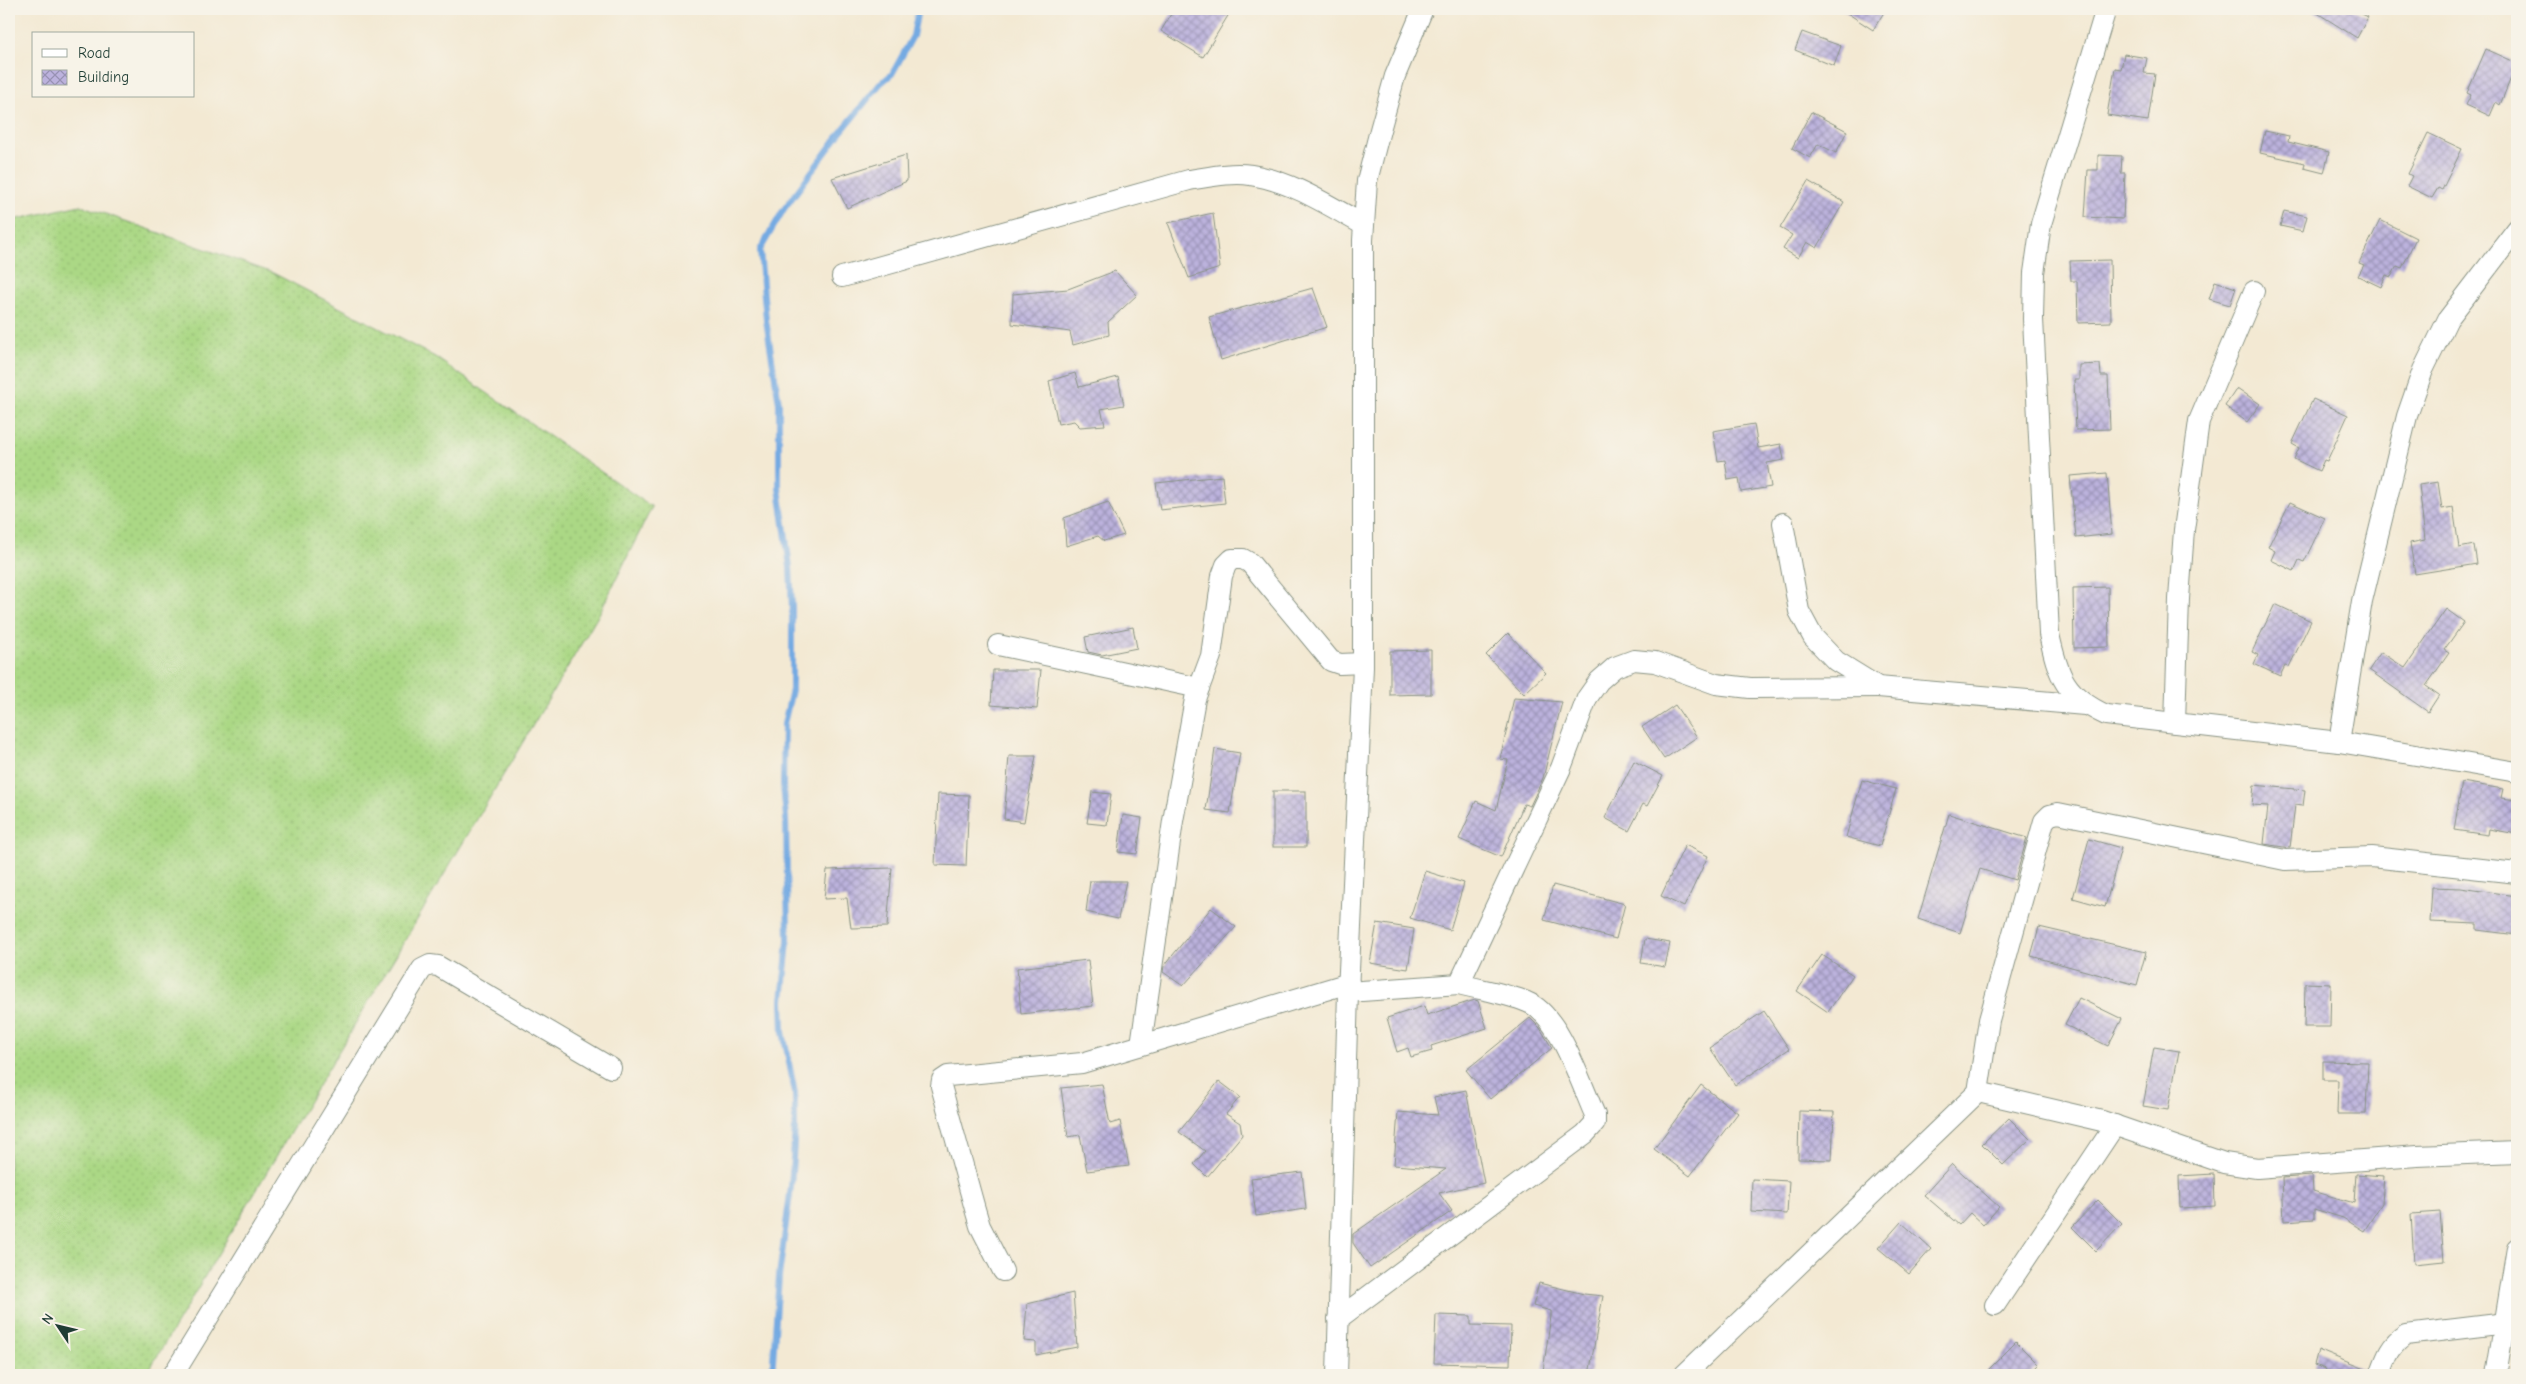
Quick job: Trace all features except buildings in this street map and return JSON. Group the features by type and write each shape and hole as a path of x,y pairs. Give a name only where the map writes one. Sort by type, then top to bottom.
{"street":[{"path":"1337,1375 1348,988 1363,663 1364,225 1368,181 1394,76 1422,9"},
{"path":"2106,9 2041,224 2034,274 2033,319 2049,634 2055,663 2067,688 2085,705 2106,715 2339,742 2517,772"},
{"path":"842,277 1189,180 1220,176 1250,175 1278,182 1364,225"},
{"path":"2339,742 2362,601 2407,416 2423,370 2448,319 2517,230"},
{"path":"2175,723 2179,598 2184,530 2199,421 2254,291"},
{"path":"1783,523 1798,611 1813,637 1836,660 1878,687"},
{"path":"1140,1045 1173,821 1199,688 1211,656 1222,576 1226,565 1232,559 1242,559 1250,563 1331,661 1340,664 1363,663"},
{"path":"998,645 1199,688"},
{"path":"1459,984 1561,768 1587,698 1599,681 1615,667 1634,660 1655,662 1716,684 1750,688 1878,687 2085,705"},
{"path":"1684,1375 1978,1092 1989,1020 2044,821 2050,815 2058,813 2285,860 2372,857 2517,873"},
{"path":"173,1375 422,969 430,965 438,966 611,1068"},
{"path":"1004,1271 978,1217 941,1086 942,1080 948,1076 1082,1063 1140,1045 1348,988 1459,984 1527,1002 1542,1010 1556,1028 1595,1115 1594,1123 1585,1134 1338,1319"},
{"path":"1978,1092 2115,1125 2224,1163 2257,1168 2416,1156 2517,1152"},
{"path":"1995,1305 2115,1125"},
{"path":"2496,1375 2506,1324 2517,1248"},
{"path":"2380,1375 2388,1353 2396,1342 2406,1336 2506,1324"}],"green space":[{"path":"80,205 273,273 435,357 652,507 598,616 146,1375 9,1375 9,221"}],"waterway":[{"path":"772,1375 779,1276 791,1187 795,1127 795,1093 783,1032 782,1001 788,941 786,818 783,785 784,724 792,690 792,608 790,567 779,488 779,403 766,320 760,250 784,209 841,132 880,84 892,74 913,36 918,9"}]}
